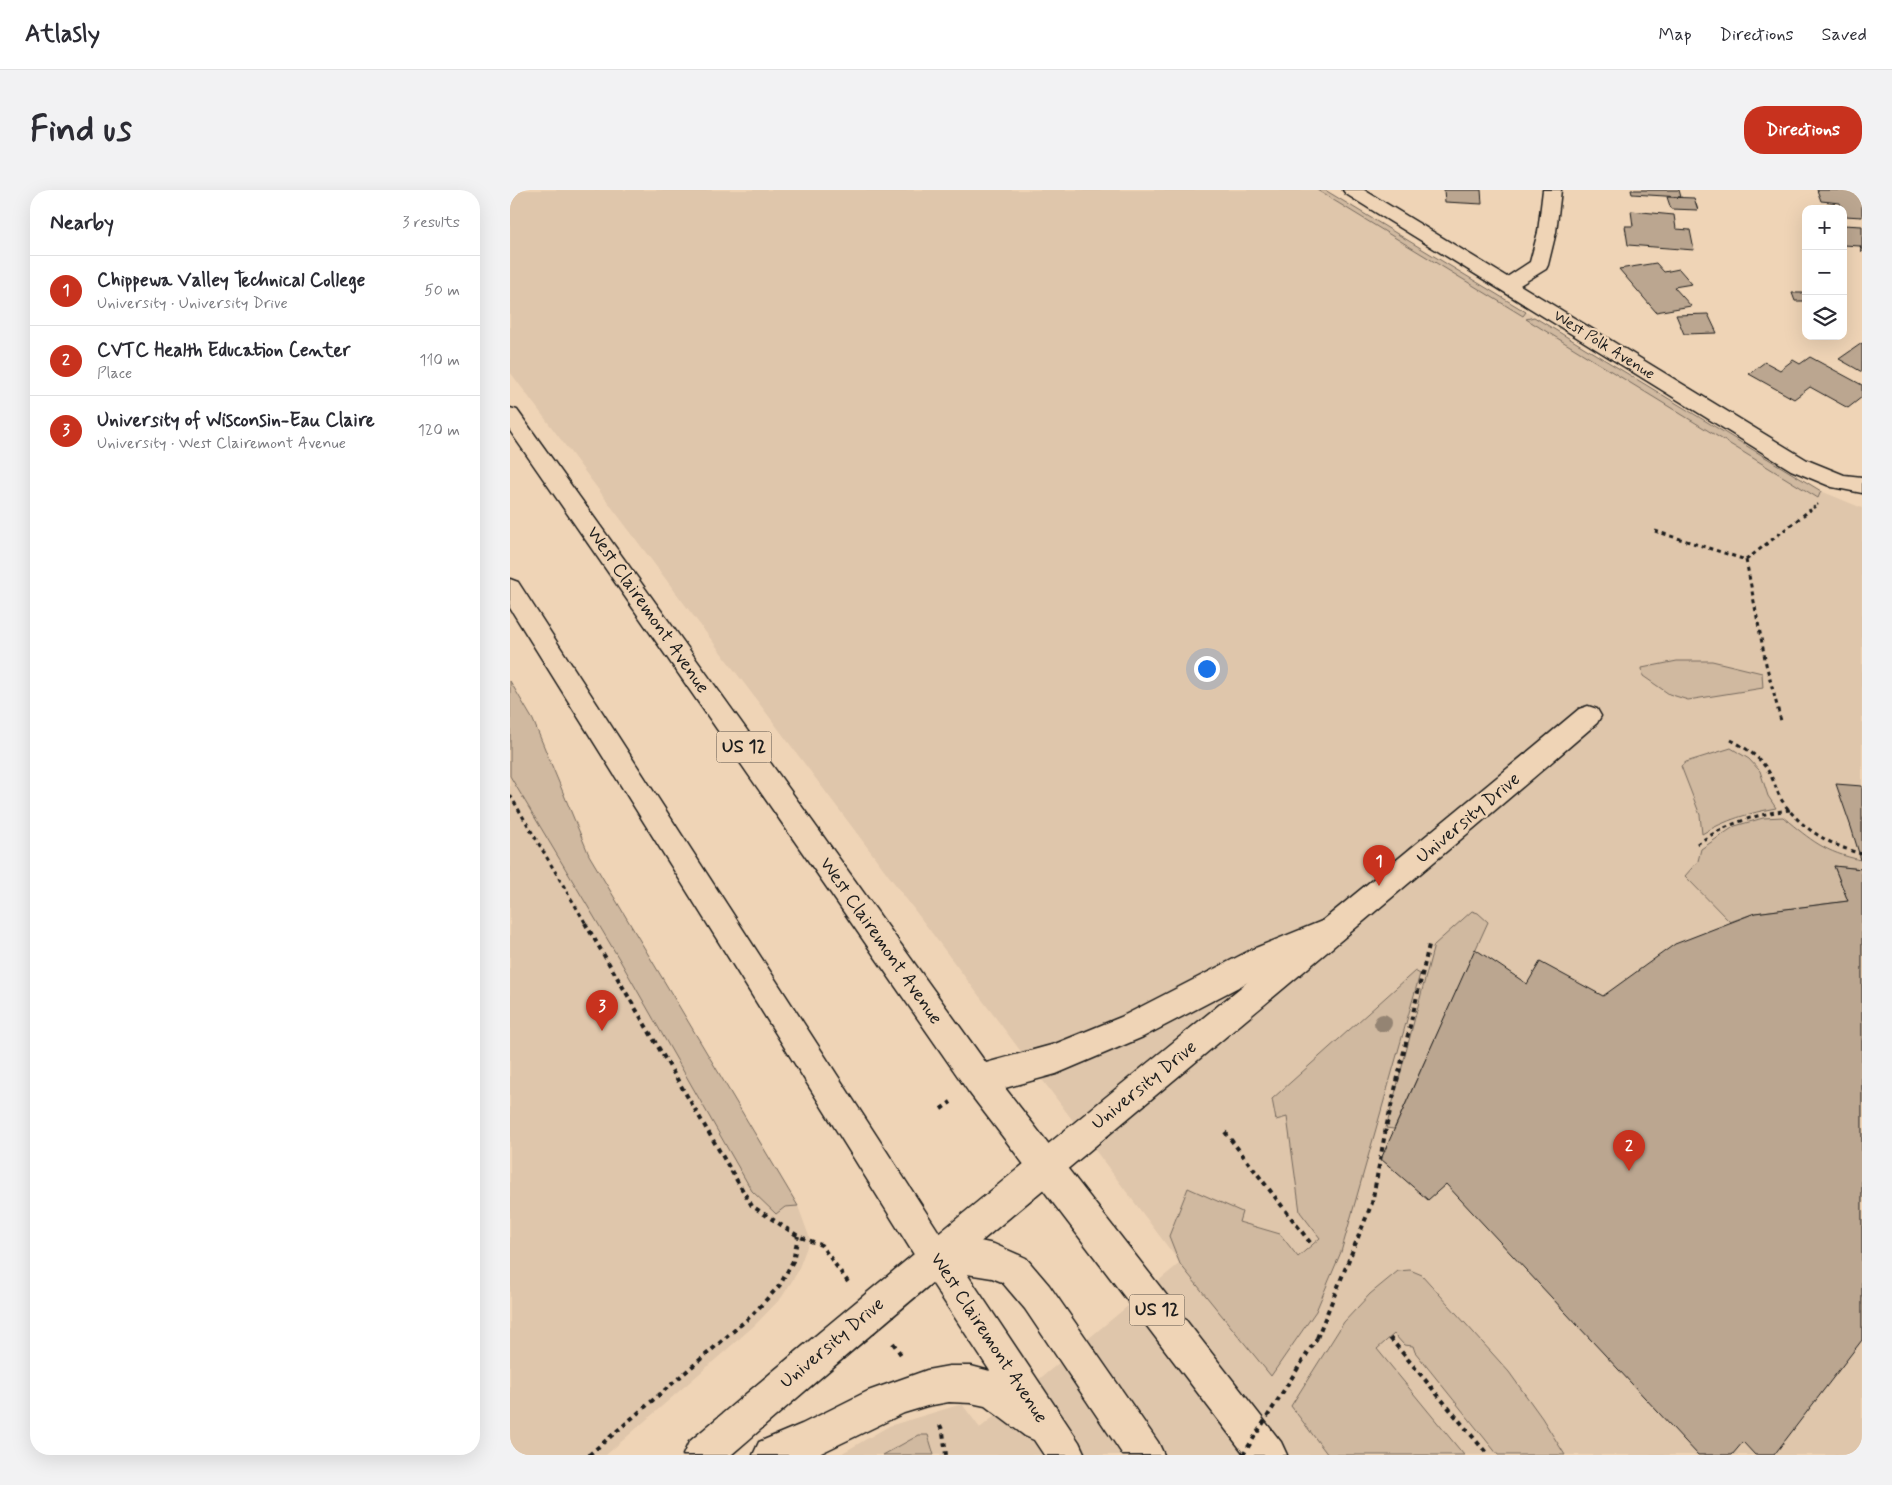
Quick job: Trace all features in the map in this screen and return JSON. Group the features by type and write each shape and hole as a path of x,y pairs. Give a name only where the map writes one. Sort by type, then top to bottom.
{"main road":[{"name":"West Polk Avenue","path":"1352,190 1799,465 1840,482 1862,485"},
{"path":"1507,285 1539,265 1547,232 1552,190"},
{"name":"West Clairemont Avenue","path":"510,415 979,1080 1268,1455"},
{"name":"West Clairemont Avenue","path":"510,588 935,1257 1059,1444"},
{"name":"University Drive","path":"702,1455 870,1311 1437,844 1588,716"},
{"path":"979,1080 1056,1059 1103,1040 1263,959 1332,930"},
{"path":"935,1257 975,1257 994,1261 1014,1270 1037,1297 1145,1455"},
{"path":"772,1455 819,1436 891,1399 925,1388 962,1384 991,1390 1059,1444"}],"path":[{"path":"1746,560 1820,502"},
{"path":"1656,531 1746,560"},
{"path":"1746,560 1766,664 1781,721"},
{"path":"1731,740 1749,749 1760,760 1770,774 1778,794 1790,810 1811,830 1832,844 1862,854"},
{"path":"510,795 752,1206 798,1236 821,1246 925,1388 944,1432 946,1455"},
{"path":"1698,844 1713,832 1742,819 1762,812 1790,810"},
{"path":"1244,1455 1317,1338 1372,1203 1386,1128 1428,945"},
{"path":"942,1109 951,1102"},
{"path":"1225,1132 1312,1245"},
{"path":"590,1455 751,1316 780,1285 793,1261 798,1236"},
{"path":"1390,1338 1488,1455"}],"shaded area":[{"path":"510,190 1325,190 1821,491 1862,508 1862,1455 839,1455 889,1426 962,1404 980,1428 1180,1263 510,372"},
{"path":"1317,190 1325,190 1526,312 1523,316"},
{"path":"1534,317 1821,491 1818,498 1526,319"},
{"path":"1677,661 1712,661 1762,673 1763,688 1688,700 1669,694 1643,676 1642,668"},
{"path":"510,681 533,720 589,855 798,1206 810,1239 797,1273 782,1297 755,1325 606,1455 510,1455"},
{"path":"510,681 533,720 589,855 798,1206 785,1207 776,1214 752,1191 618,957 510,776"},
{"path":"1731,748 1749,759 1760,771 1768,796 1776,808 1738,818 1702,834 1700,815 1681,766 1686,762"},
{"path":"1783,817 1802,833 1828,849 1861,860 1862,869 1834,866 1848,901 1755,913 1730,922 1685,876 1698,861 1701,849 1735,826 1763,818"},
{"path":"1472,911 1478,913 1488,922 1394,1129 1386,1128 1434,945"},
{"path":"1415,971 1420,974 1341,1252 1316,1311 1271,1376 1180,1264 1169,1236 1188,1188 1242,1212 1239,1222 1280,1234 1298,1257 1320,1238 1300,1212 1287,1117 1276,1120 1272,1099"},
{"path":"1410,1270 1422,1275 1509,1372 1542,1418 1565,1455 1498,1455 1415,1352 1413,1346 1404,1345 1394,1334 1377,1349 1464,1455 1328,1455 1291,1406 1344,1322 1370,1294 1398,1271"},
{"path":"919,1435 928,1435 934,1455 883,1455"}],"building":[{"path":"1444,190 1481,190 1482,204 1445,202"},
{"path":"1631,190 1679,190 1681,197 1632,194"},
{"path":"1817,190 1862,190 1862,217 1847,216 1847,205 1821,201"},
{"path":"1667,197 1694,198 1698,210 1671,209"},
{"path":"1631,211 1674,215 1676,229 1690,230 1694,250 1628,245 1625,226 1633,226"},
{"path":"1847,225 1862,226 1862,252 1860,246 1847,245"},
{"path":"1656,263 1664,272 1679,269 1692,284 1674,287 1691,306 1656,312 1619,269"},
{"path":"1792,293 1802,293 1802,301 1795,301"},
{"path":"1708,314 1717,333 1684,334 1676,315"},
{"path":"1862,343 1862,372 1839,359"},
{"path":"1810,357 1862,385 1862,397 1848,408 1810,387 1794,399 1749,374 1765,362 1780,370 1793,360 1800,364"},
{"path":"1836,784 1862,786 1862,863 1851,827"},
{"path":"1834,866 1862,869 1862,1340 1774,1455 1755,1455 1743,1442 1732,1455 1698,1455 1446,1184 1428,1200 1381,1159 1475,949 1527,984 1540,962 1603,996 1675,944 1755,913 1848,901"}],"place":[{"name":"Chippewa Valley Technical College","path":"1379,886"},
{"name":"University of Wisconsin-Eau Claire","path":"602,1031"},
{"name":"CVTC Health Education Center","path":"1629,1171"}]}
